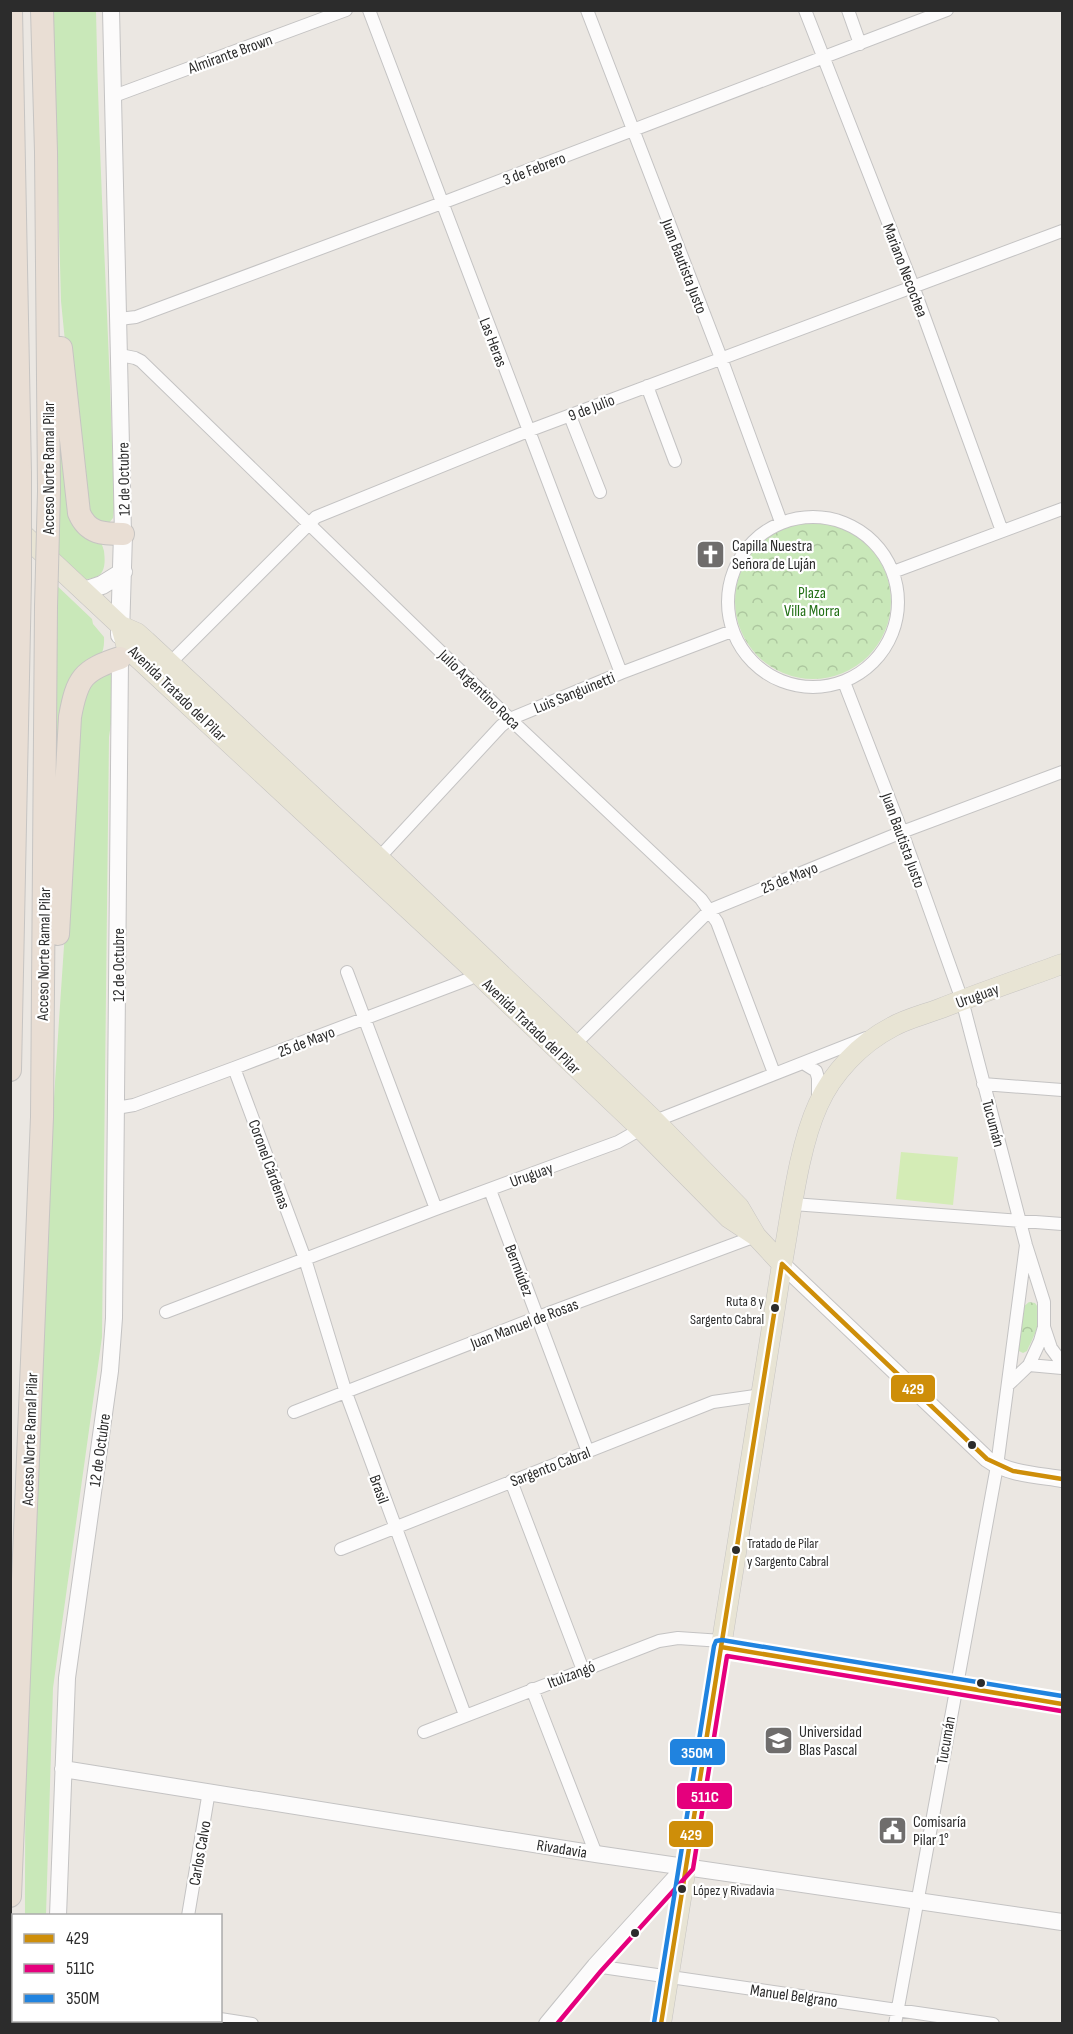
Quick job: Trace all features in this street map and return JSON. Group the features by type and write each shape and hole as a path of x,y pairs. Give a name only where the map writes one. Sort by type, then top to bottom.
{"highway":[{"name":"Acceso Norte Ramal Pilar","path":"10,10 20,472 10,1070"},
{"name":"Acceso Norte Ramal Pilar","path":"10,1896 42,1118 49,491 46,152 42,10"},
{"path":"46,152 59,331 78,509 84,524 92,530 99,533 123,534"},
{"path":"42,1118 54,1015 69,717 77,689 84,675 98,665 120,657"},
{"path":"12,1850 15,1914"}],"main road":[{"path":"10,522 120,626"},
{"name":"12 de Octubre","path":"120,657 123,534"},
{"path":"84,591 102,585 123,572"},
{"name":"Avenida Tratado del Pilar","path":"120,626 137,633 170,663 373,864 648,1125 729,1218 756,1236 782,1264"},
{"name":"Avenida Tratado del Pilar","path":"120,626 128,648 373,864"},
{"name":"Uruguay","path":"662,2024 782,1264 804,1147 819,1102 831,1081 846,1062 860,1048 891,1027 1062,964"}],"street":[{"name":"12 de Octubre","path":"111,10 123,534"},
{"name":"Almirante Brown","path":"114,96 346,10"},
{"name":"Las Heras","path":"369,10 621,673"},
{"name":"Juan Bautista Justo","path":"587,10 721,358 781,522"},
{"name":"Mariano Necochea","path":"805,10 913,286 1002,531"},
{"path":"848,10 860,44"},
{"name":"3 de Febrero","path":"119,319 136,317 442,203 947,10"},
{"name":"9 de Julio","path":"170,663 316,517 528,431 1062,231"},
{"name":"Julio Argentino Roca","path":"120,355 141,361 510,719 693,891 710,910 717,922 774,1073"},
{"path":"647,386 675,461"},
{"path":"570,416 600,492"},
{"path":"893,572 1062,508"},
{"path":"817,516 839,520 860,530 877,544 893,572 898,603 897,620 889,642 875,661 844,682 813,688 788,684 764,672 745,654 732,631 728,596 729,584 737,562 751,543 769,528 781,522 794,518 817,516"},
{"name":"Luis Sanguinetti","path":"373,864 510,719 621,673 732,631"},
{"name":"12 de Octubre","path":"58,1914 67,1678 112,1346 120,657"},
{"name":"Juan Bautista Justo","path":"844,682 902,832 962,1000"},
{"name":"25 de Mayo","path":"568,1050 710,910 902,832 1062,772"},
{"name":"25 de Mayo","path":"116,1108 134,1105 469,979 483,967"},
{"path":"347,972 436,1209"},
{"name":"Tucumán","path":"962,1000 1026,1245 1044,1302 1044,1327 1029,1365 1008,1385"},
{"name":"Uruguay","path":"166,1312 618,1142 648,1125 891,1027"},
{"path":"803,1063 816,1071 819,1102"},
{"name":"Coronel Cárdenas","path":"234,1068 305,1259"},
{"path":"983,1084 1062,1090"},
{"name":"Bermúdez","path":"490,1190 588,1452"},
{"path":"793,1204 1062,1224"},
{"name":"Juan Manuel de Rosas","path":"294,1412 537,1317 756,1236"},
{"name":"Tucumán","path":"894,2024 997,1466 1021,1297 1026,1245"},
{"name":"Brasil","path":"305,1259 346,1393 465,1715"},
{"path":"782,1264 987,1459 997,1466 1062,1479"},
{"path":"1021,1297 1044,1302"},
{"path":"1044,1327 1051,1348 1062,1363"},
{"path":"1012,1348 1029,1365 1062,1368"},
{"name":"Sargento Cabral","path":"341,1549 713,1402 762,1395"},
{"path":"511,1481 583,1670"},
{"name":"Ituizangó","path":"424,1732 669,1638 722,1644 1062,1704"},
{"path":"532,1689 596,1854"},
{"name":"Rivadavia","path":"63,1769 596,1854 1062,1922"},
{"name":"Carlos Calvo","path":"188,1914 209,1791"},
{"path":"547,2024 595,1966 686,1866"},
{"name":"Manuel Belgrano","path":"595,1966 993,2024"},
{"path":"222,2019 252,2024"}],"green space":[{"path":"53,11 96,11 114,509 113,518 108,524 94,524 78,473 61,301"},
{"path":"53,325 66,434 104,551 105,563 100,575 84,579 53,549"},
{"name":"Plaza Villa Morra","path":"813,523 843,529 868,546 885,571 891,601 885,631 868,656 843,673 813,679 783,673 758,656 741,631 735,601 741,571 758,546 783,529"},
{"path":"52,581 92,619 93,624 104,637 101,653 96,660 82,670 56,850"},
{"path":"105,672 112,675 115,695 109,737 102,1337 53,1688 46,1914 25,1914 29,1609 42,1301 82,688"},
{"path":"901,1152 958,1157 953,1205 896,1199"},
{"path":"1029,1302 1035,1303 1038,1308 1039,1320 1027,1351 1023,1353 1019,1351 1017,1345 1023,1307"}],"transit line":[{"name":"429","path":"782,1264 987,1459 1013,1471 1062,1479"},
{"name":"429","path":"661,2024 782,1264"},
{"name":"350M","path":"654,2023 716,1641 722,1640 1062,1696"},
{"name":"429","path":"721,1647 1062,1704"},
{"name":"511C","path":"557,2024 601,1971 693,1869 727,1656 1061,1711"}],"place":[{"name":"Capilla Nuestra Señora de Luján","path":"711,554"},
{"name":"Ruta 8 y Sargento Cabral","path":"775,1308"},
{"name":"Tratado de Pilar y Sargento Cabral","path":"736,1550"},
{"name":"Universidad Blas Pascal","path":"778,1740"},
{"name":"Comisaría Pilar 1°","path":"892,1830"},
{"name":"López y Rivadavia","path":"682,1889"}]}
